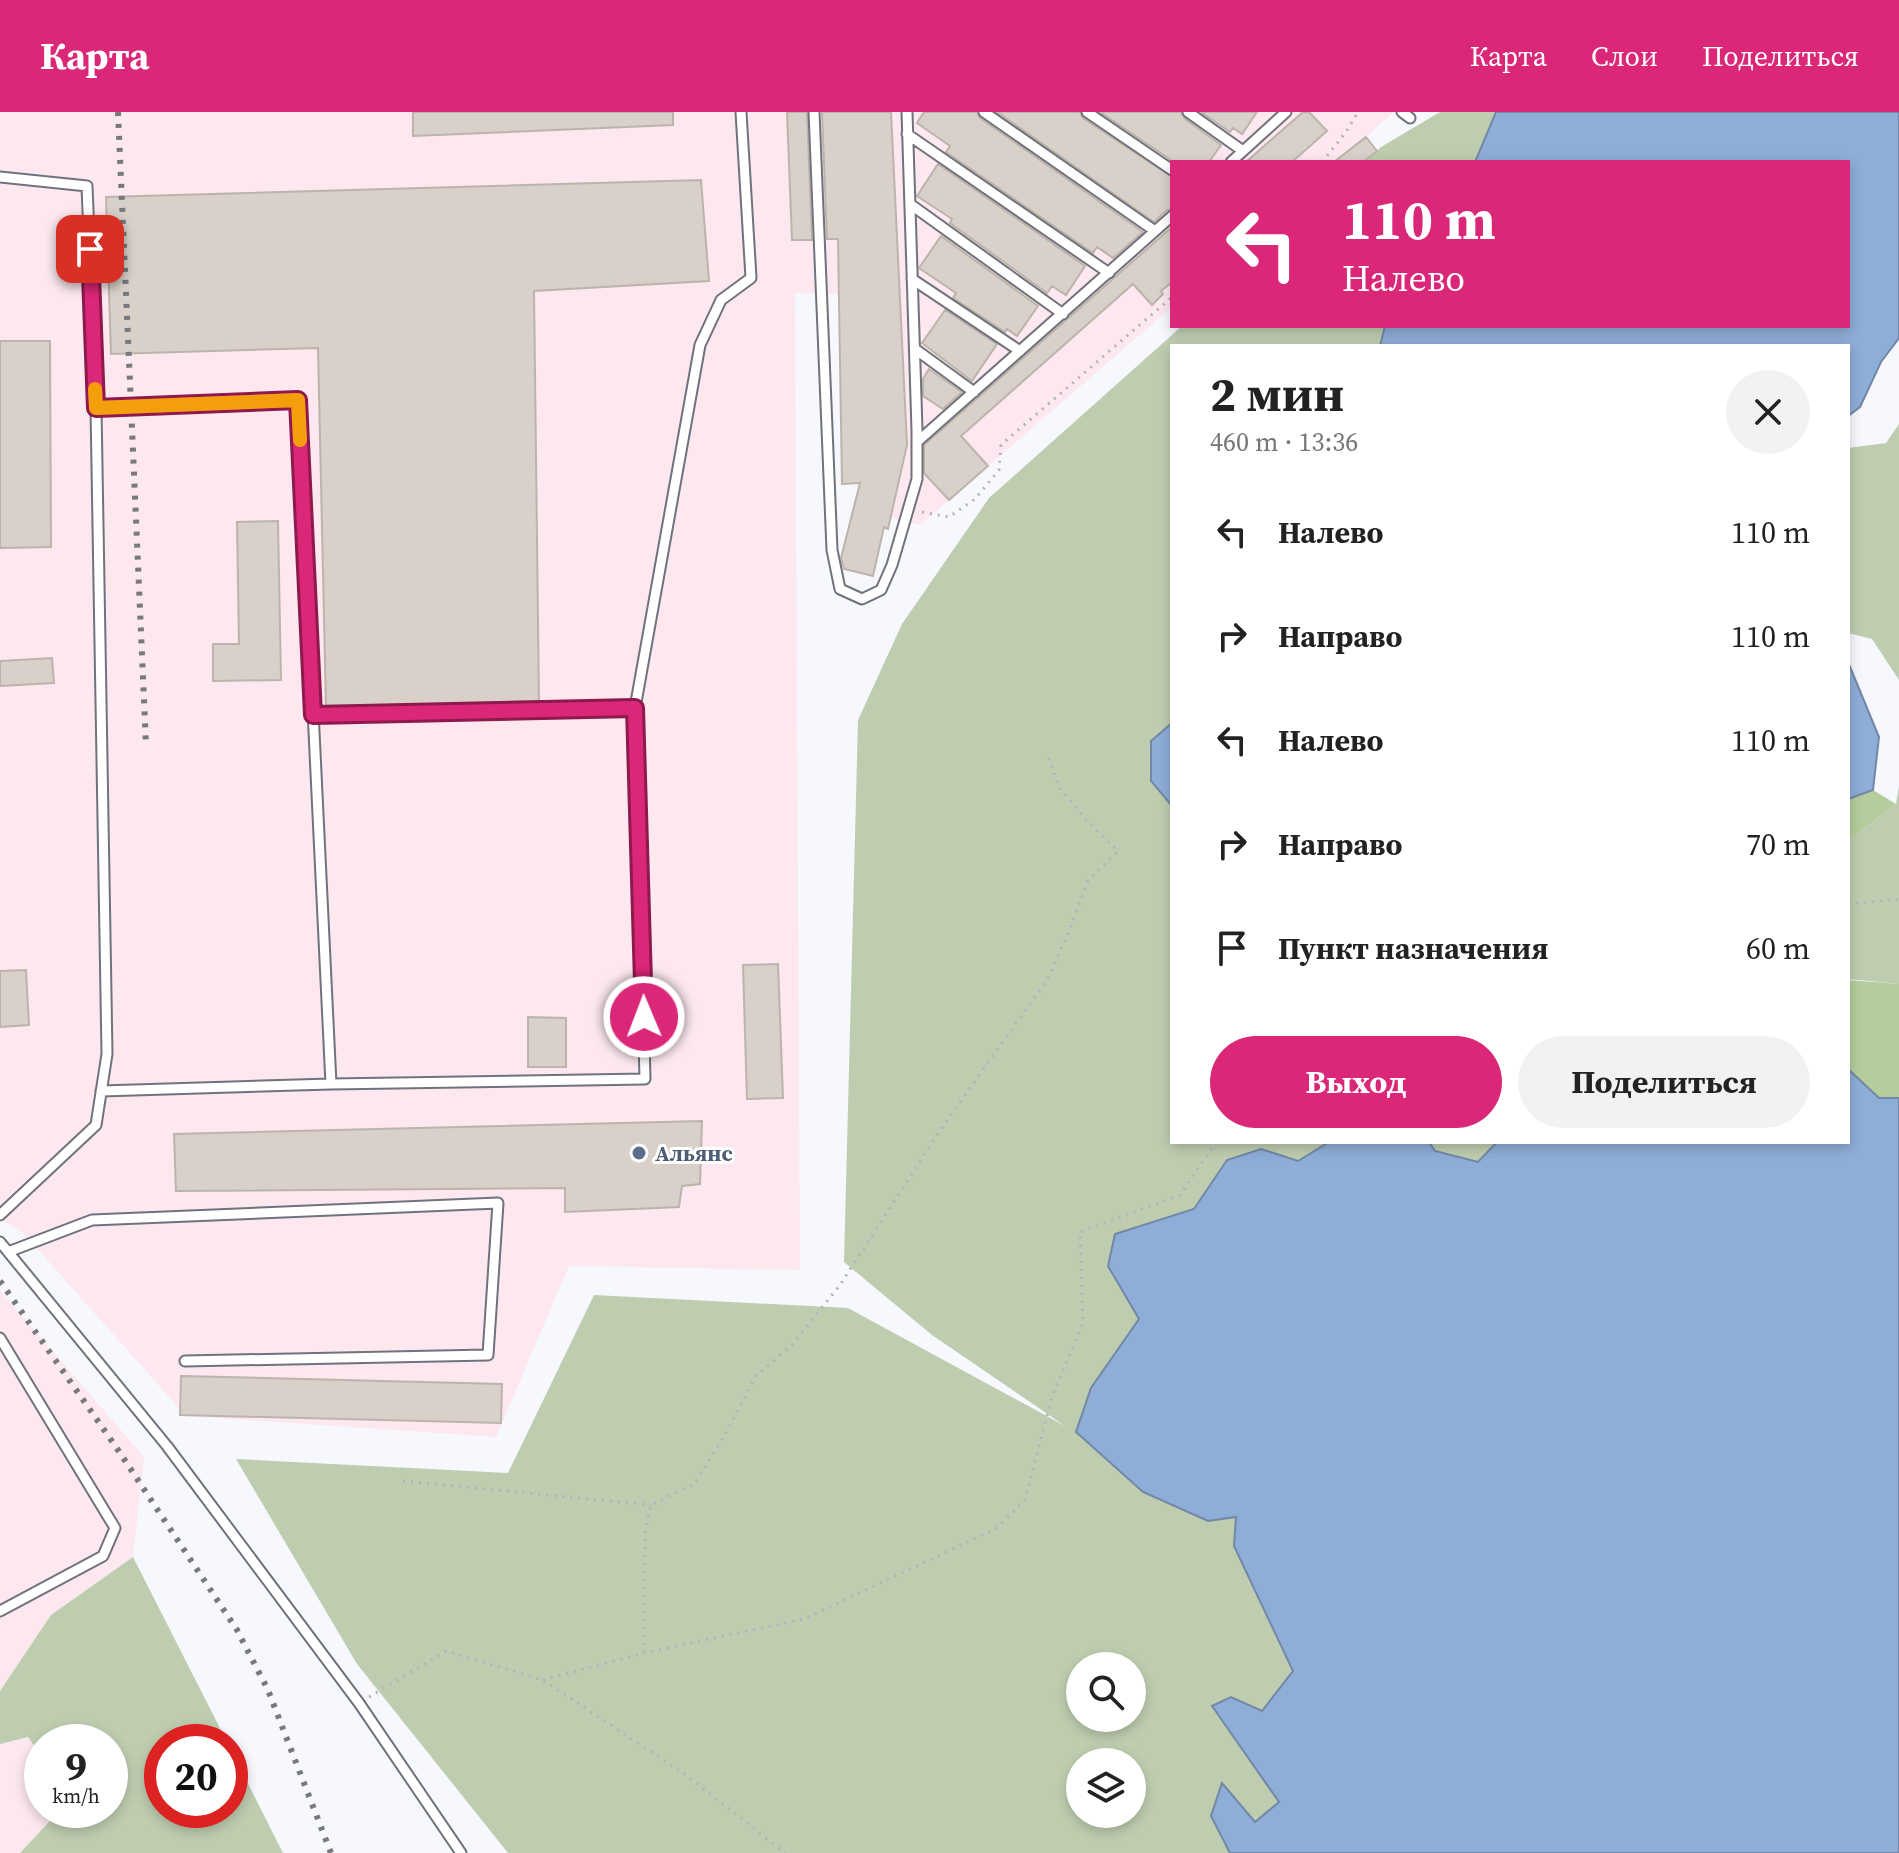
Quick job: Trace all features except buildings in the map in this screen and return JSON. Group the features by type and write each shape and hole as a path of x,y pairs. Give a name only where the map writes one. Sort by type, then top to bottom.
{"lane":[{"path":"101,1091 645,1079 635,708 700,345 721,300 751,278 741,112"},
{"path":"814,112 832,550 840,589 862,599 881,590 892,565 917,479 907,112"},
{"path":"984,112 1155,231"},
{"path":"1087,112 1170,169"},
{"path":"1188,112 1243,151"},
{"path":"1233,160 1286,112"},
{"path":"907,134 1109,273"},
{"path":"0,177 87,186 96,408 107,1054 96,1125 0,1215"},
{"path":"910,204 1063,314"},
{"path":"917,442 1170,218"},
{"path":"912,279 1020,351"},
{"path":"915,349 974,392"},
{"path":"96,408 298,400 331,1084"},
{"path":"313,715 635,708"},
{"path":"8,1252 92,1220 498,1203 488,1355 185,1361"},
{"path":"0,1242 167,1446 359,1703 461,1853"},
{"path":"0,1338 115,1528 103,1556 0,1611"}],"path":[{"path":"1324,160 1358,112"},
{"path":"908,510 949,517 975,499 999,470 1001,445 1170,299"},
{"path":"403,1481 651,1505 694,1484 756,1376 793,1344 840,1285 941,1129 1047,980 1088,880 1118,851 1087,821 1059,787 1047,753"},
{"path":"1850,904 1899,899"},
{"path":"543,1680 644,1653 804,1619 997,1528 1025,1500 1052,1397 1083,1323 1080,1232 1180,1195 1215,1144"},
{"path":"644,1653 645,1532 651,1505"},
{"path":"359,1703 446,1651 543,1680 686,1775 785,1853"}],"shaded area":[{"path":"0,112 1394,112 1339,160 1170,160 1170,309 920,525 882,515 861,295 795,293 800,1270 569,1266 496,1437 186,1416 24,1234 0,1219"},
{"path":"0,1290 144,1457 133,1557 51,1615 0,1691"},
{"path":"24,1738 24,1828 43,1828 20,1853 0,1853 0,1744"}],"green space":[{"path":"1440,112 1496,112 1476,160 1367,160 1381,147"},
{"path":"1180,328 1384,328 1380,344 1170,344 1170,725 1151,741 1151,781 1170,804 1170,1144 1326,1144 1298,1161 1261,1149 1227,1160 1195,1209 1115,1234 1108,1266 1139,1319 1091,1388 1236,1517 1273,1627 1293,1671 1262,1711 1231,1697 1279,1802 1255,1822 1222,1784 1211,1816 1230,1853 508,1853 357,1664 236,1459 508,1473 594,1295 848,1308 1065,1426 932,1335 844,1262 858,720 902,624 989,498"},
{"path":"1899,424 1899,680 1872,639 1850,634 1850,448 1886,443"},
{"path":"1899,786 1899,984 1850,979 1850,839 1896,804"},
{"path":"1873,790 1896,804 1850,839 1850,798"},
{"path":"1850,980 1899,984 1899,1098 1879,1098 1850,1071"},
{"path":"1430,1144 1495,1144 1478,1162 1434,1151"},
{"path":"133,1557 218,1724 144,1724 144,1828 248,1828 248,1784 283,1853 20,1853 43,1828 128,1828 128,1724 24,1724 24,1738 0,1744 0,1691 51,1615"}],"water":[{"path":"1496,112 1899,112 1899,338 1881,362 1860,407 1850,414 1850,344 1380,344 1384,328 1850,328 1850,160 1476,160"},
{"path":"1850,667 1879,737 1873,790 1850,798"},
{"path":"1170,725 1170,804 1151,781 1151,741"},
{"path":"1850,1071 1879,1098 1899,1098 1899,1853 1230,1853 1211,1816 1222,1783 1255,1822 1279,1802 1212,1706 1231,1697 1262,1711 1293,1671 1234,1546 1236,1517 1208,1521 1143,1492 1076,1432 1091,1388 1139,1319 1108,1266 1115,1234 1194,1209 1227,1160 1261,1149 1298,1161 1326,1144 1430,1144 1435,1151 1478,1162 1495,1144 1850,1144"}],"railway":[{"path":"118,112 146,745"},
{"path":"0,1281 116,1447 237,1630 268,1690 331,1853"}],"slow traffic":[{"path":"95,389 96,408 298,400 300,440"}],"place":[{"name":"Альянс","path":"639,1153"}],"route":[{"path":"90,249 96,408 298,400 313,715 635,708 644,1017"}]}
